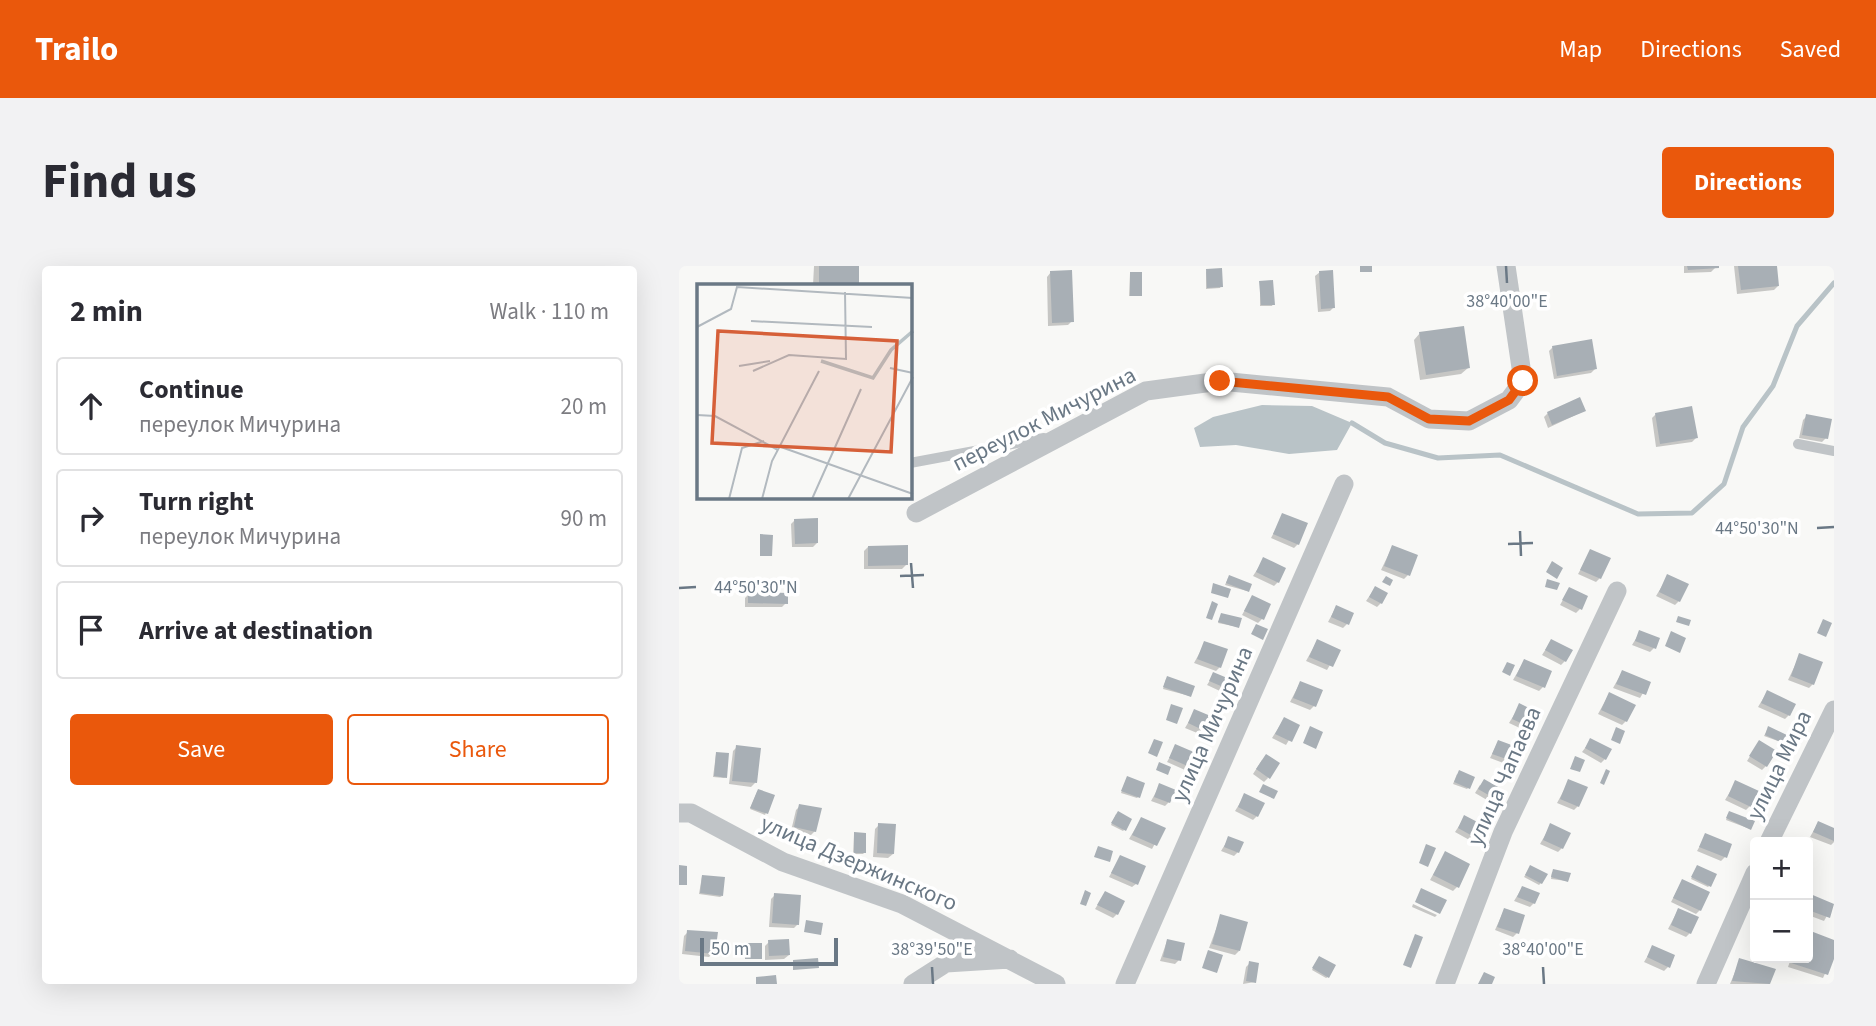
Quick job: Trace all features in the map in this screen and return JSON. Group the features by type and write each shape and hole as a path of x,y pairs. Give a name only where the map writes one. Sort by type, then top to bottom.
{"street":[{"name":"переулок Мичурина","path":"916,513 1146,391 1220,381 1388,397 1429,419 1469,421 1509,400 1523,381 1506,266"},
{"name":"улица Мичурина","path":"1125,984 1344,484"},
{"name":"улица Чапаева","path":"1445,984 1503,832 1617,591"},
{"name":"улица Мира","path":"1771,837 1834,710"},
{"name":"улица Дзержинского","path":"679,813 691,813 783,862 902,904 1056,984"},
{"path":"1706,984 1750,884"},
{"path":"913,984 946,962 1011,959"}],"lane":[{"path":"912,463 1064,435"},
{"path":"1798,444 1834,451"}],"shaded area":[{"path":"1262,405 1312,406 1352,423 1337,450 1289,454 1236,445 1200,447 1194,428 1213,417"}],"building":[{"path":"819,266 859,266 859,284 819,284"},
{"path":"1360,266 1372,266 1372,272 1360,272"},
{"path":"1687,266 1719,266 1719,268 1688,270"},
{"path":"1738,266 1777,266 1779,286 1741,290"},
{"path":"1222,268 1223,287 1207,288 1206,269"},
{"path":"1072,270 1074,322 1052,323 1050,271"},
{"path":"1333,270 1335,308 1321,309 1319,271"},
{"path":"1130,272 1142,272 1142,296 1130,296"},
{"path":"1273,280 1275,305 1261,305 1259,281"},
{"path":"1464,326 1470,368 1426,375 1419,332"},
{"path":"1592,339 1597,369 1557,376 1552,346"},
{"path":"1580,397 1586,411 1552,425 1547,412"},
{"path":"1692,406 1698,438 1660,444 1655,413"},
{"path":"1806,414 1832,419 1828,439 1802,435"},
{"path":"1282,513 1308,523 1299,545 1273,534"},
{"path":"818,518 818,543 795,544 794,519"},
{"path":"760,534 773,535 772,556 760,556"},
{"path":"908,545 908,565 868,566 868,546"},
{"path":"1392,545 1418,555 1410,576 1384,566"},
{"path":"1590,549 1611,558 1601,579 1580,570"},
{"path":"1263,557 1286,568 1279,583 1256,572"},
{"path":"1552,561 1563,568 1557,579 1546,572"},
{"path":"1667,574 1689,584 1680,602 1659,592"},
{"path":"1229,575 1252,584 1249,592 1226,583"},
{"path":"1386,576 1393,580 1390,586 1382,582"},
{"path":"1547,579 1560,583 1557,590 1545,587"},
{"path":"1213,583 1231,589 1228,598 1211,593"},
{"path":"1375,586 1388,593 1382,604 1369,597"},
{"path":"1569,587 1588,596 1582,610 1562,600"},
{"path":"748,592 788,593 788,604 748,603"},
{"path":"1252,595 1271,604 1264,620 1244,611"},
{"path":"1212,601 1218,604 1212,620 1206,618"},
{"path":"1336,605 1354,613 1349,625 1331,617"},
{"path":"1221,613 1242,618 1239,628 1218,622"},
{"path":"1678,616 1691,620 1689,626 1676,622"},
{"path":"1823,619 1832,623 1826,637 1817,633"},
{"path":"1256,624 1268,629 1263,640 1251,634"},
{"path":"1639,630 1660,638 1656,649 1635,641"},
{"path":"1671,631 1686,638 1680,653 1665,646"},
{"path":"1317,639 1341,650 1333,667 1309,657"},
{"path":"1551,639 1573,650 1566,662 1545,650"},
{"path":"1204,641 1228,649 1221,668 1197,659"},
{"path":"1799,653 1823,662 1814,685 1791,676"},
{"path":"1524,659 1552,671 1545,688 1516,676"},
{"path":"1507,662 1515,665 1510,676 1502,672"},
{"path":"1622,670 1651,682 1646,695 1616,684"},
{"path":"1213,672 1232,680 1228,689 1209,681"},
{"path":"1167,676 1195,686 1191,697 1163,687"},
{"path":"1300,681 1323,690 1316,707 1293,698"},
{"path":"1767,690 1796,704 1790,716 1761,703"},
{"path":"1609,692 1636,705 1627,722 1601,710"},
{"path":"1519,703 1535,711 1528,726 1512,719"},
{"path":"1171,704 1183,708 1177,724 1166,720"},
{"path":"1194,709 1213,717 1207,732 1188,723"},
{"path":"1284,717 1300,725 1292,742 1275,734"},
{"path":"1310,726 1323,732 1316,749 1303,743"},
{"path":"1768,726 1791,737 1787,745 1765,735"},
{"path":"1616,727 1625,731 1620,744 1611,740"},
{"path":"1590,738 1612,749 1606,760 1585,748"},
{"path":"1154,739 1163,742 1157,757 1148,753"},
{"path":"1498,740 1517,747 1512,761 1492,754"},
{"path":"1759,740 1777,751 1767,767 1749,756"},
{"path":"1175,744 1196,753 1190,767 1169,758"},
{"path":"736,745 761,748 757,783 732,781"},
{"path":"716,752 729,753 727,778 714,776"},
{"path":"1266,754 1280,763 1270,779 1256,769"},
{"path":"1575,756 1585,760 1580,772 1570,769"},
{"path":"1159,762 1171,767 1168,775 1156,770"},
{"path":"1606,769 1610,771 1604,785 1600,783"},
{"path":"1459,770 1475,777 1470,789 1454,782"},
{"path":"1127,776 1145,783 1140,798 1121,791"},
{"path":"1484,779 1498,787 1492,797 1478,789"},
{"path":"1568,779 1588,787 1579,807 1560,799"},
{"path":"1735,780 1759,791 1751,807 1728,796"},
{"path":"1159,783 1176,790 1170,803 1154,797"},
{"path":"1263,784 1278,791 1274,799 1259,792"},
{"path":"758,789 775,795 768,814 750,808"},
{"path":"1244,793 1265,803 1258,817 1238,807"},
{"path":"799,804 822,808 816,832 794,827"},
{"path":"1118,811 1132,819 1126,831 1111,823"},
{"path":"1729,811 1755,821 1751,830 1726,818"},
{"path":"1464,815 1485,826 1478,839 1458,828"},
{"path":"1141,817 1166,828 1157,846 1132,835"},
{"path":"1818,821 1834,828 1834,841 1813,832"},
{"path":"878,823 896,824 894,854 877,853"},
{"path":"1550,823 1571,833 1563,849 1543,840"},
{"path":"854,832 866,833 866,853 854,853"},
{"path":"1705,833 1732,844 1727,858 1699,847"},
{"path":"1228,836 1244,842 1239,853 1224,847"},
{"path":"1426,844 1436,848 1428,867 1419,863"},
{"path":"1098,846 1113,851 1110,862 1094,857"},
{"path":"1445,851 1470,864 1459,888 1433,875"},
{"path":"1120,855 1146,866 1138,885 1111,873"},
{"path":"679,865 687,866 687,885 679,885"},
{"path":"1530,865 1548,874 1542,884 1525,875"},
{"path":"1697,865 1717,874 1711,887 1691,877"},
{"path":"1553,869 1571,873 1568,882 1551,877"},
{"path":"702,875 725,877 723,896 700,893"},
{"path":"1682,879 1710,892 1701,911 1673,898"},
{"path":"1522,886 1540,893 1535,904 1517,897"},
{"path":"1421,888 1447,900 1440,914 1415,902"},
{"path":"1085,890 1091,893 1086,906 1080,904"},
{"path":"1105,891 1125,901 1118,915 1097,905"},
{"path":"774,893 801,895 799,925 772,923"},
{"path":"1813,895 1834,904 1830,918 1813,912"},
{"path":"1504,908 1525,915 1519,934 1497,927"},
{"path":"1678,908 1699,917 1691,934 1671,925"},
{"path":"1220,914 1248,922 1240,951 1212,944"},
{"path":"806,920 823,923 821,935 804,932"},
{"path":"687,930 718,932 715,954 685,951"},
{"path":"1813,932 1834,940 1834,959 1828,975 1791,963 1813,963"},
{"path":"1415,934 1423,937 1411,968 1403,965"},
{"path":"789,939 790,955 769,956 768,940"},
{"path":"1167,939 1185,943 1181,961 1163,957"},
{"path":"744,943 762,943 762,959 745,959"},
{"path":"1652,945 1675,955 1670,968 1647,957"},
{"path":"1208,950 1223,955 1217,973 1202,968"},
{"path":"1319,956 1336,965 1329,978 1312,968"},
{"path":"818,958 819,968 793,970 793,960"},
{"path":"1739,958 1776,969 1770,984 1732,981"},
{"path":"1249,961 1259,963 1256,983 1246,981"},
{"path":"1484,972 1495,977 1492,984 1478,984"},
{"path":"776,975 777,984 756,984 756,977"}],"waterway":[{"path":"1352,423 1385,443 1438,458 1500,455 1638,514 1692,513 1724,484 1743,427 1773,386 1797,326 1834,283"}],"route":[{"path":"1220,381 1388,397 1429,419 1469,421 1509,400 1523,381"}]}
